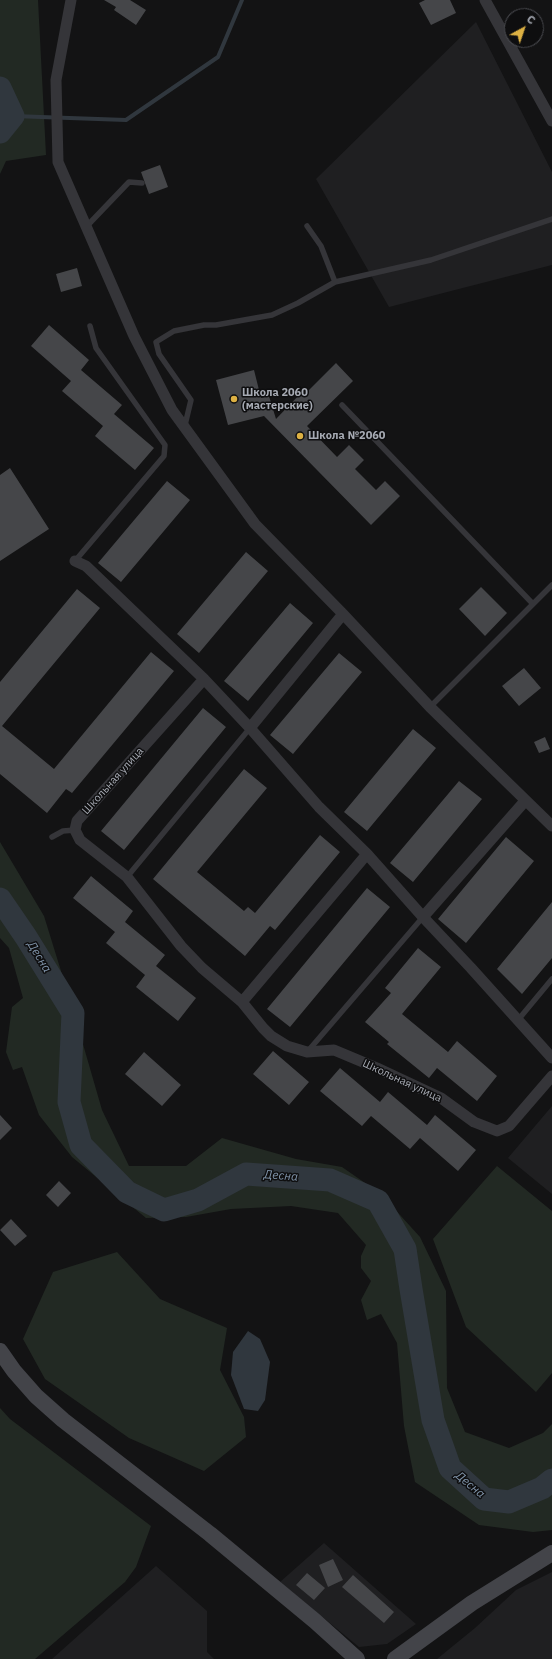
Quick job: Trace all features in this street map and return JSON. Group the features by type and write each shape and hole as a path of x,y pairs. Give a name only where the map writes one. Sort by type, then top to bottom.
{"street":[{"path":"71,0 56,80 58,162 134,336 172,410 255,524 343,614 430,707 552,826"},
{"path":"485,0 552,121"},
{"path":"75,561 86,566 204,679 250,728 319,807 367,854 552,1058"},
{"path":"250,728 343,614"},
{"name":"Школьная улица","path":"204,679 77,822 75,830 80,840 127,877 181,946 202,968 242,1002 256,1021 271,1036 287,1046 307,1052 334,1050 441,1098 474,1122 497,1131 509,1126 552,1076"},
{"path":"423,917 525,801"},
{"path":"242,1002 367,854"},
{"path":"0,1351 14,1371 36,1396 63,1420 210,1534 315,1621 357,1659"},
{"path":"395,1659 472,1603 552,1553"}],"lane":[{"path":"86,227 129,182 142,183"},
{"path":"185,426 191,400 159,354 156,342 174,331 196,326 216,325 272,315 335,282 431,260 552,219"},
{"path":"307,226 320,246 335,282"},
{"path":"75,561 164,456 165,445 96,348 90,326"},
{"path":"342,405 533,604"},
{"path":"430,707 552,585"},
{"path":"127,877 250,728"},
{"path":"52,837 63,831 75,830"},
{"path":"307,1052 423,917"},
{"path":"518,1020 552,979"}],"shaded area":[{"path":"0,0 38,0 46,155 6,161 0,174"},
{"path":"476,22 552,172 552,265 389,307 316,179"},
{"path":"0,842 44,916 102,1110 129,1166 186,1166 222,1138 296,1159 342,1167 381,1194 420,1237 446,1291 447,1388 465,1432 509,1448 543,1433 552,1424 552,1530 533,1532 479,1525 415,1482 404,1426 397,1343 381,1314 367,1320 361,1300 371,1281 361,1268 361,1256 366,1245 338,1213 291,1206 231,1209 186,1217 146,1218 72,1157 39,1115 22,1067 13,1070 6,1052 12,1007 23,998 9,948 0,938"},
{"path":"552,1106 552,1194 508,1158"},
{"path":"497,1166 552,1211 552,1373 536,1392 466,1327 433,1239"},
{"path":"117,1252 160,1299 227,1328 220,1370 244,1417 246,1437 204,1471 129,1438 45,1379 23,1339 53,1272"},
{"path":"248,1331 260,1339 270,1362 265,1400 258,1411 244,1409 231,1375 233,1352"},
{"path":"0,1408 10,1419 151,1526 136,1567 125,1582 35,1659 0,1659"},
{"path":"324,1543 416,1624 387,1644 359,1647 280,1582"},
{"path":"156,1566 207,1611 207,1652 214,1659 52,1659"},
{"path":"552,1572 552,1659 437,1659 475,1628 516,1590"}],"building":[{"path":"104,0 130,0 146,10 136,25 114,10 116,7"},
{"path":"425,0 450,0 456,13 431,25 419,3"},
{"path":"160,165 168,187 149,194 141,172"},
{"path":"77,268 82,286 61,292 56,274"},
{"path":"49,325 89,360 81,370 122,405 114,414 154,448 135,470 95,436 103,426 62,391 71,381 31,346"},
{"name":"Школа №2060","path":"336,363 353,381 307,426 337,457 349,445 364,460 355,469 376,490 385,481 400,496 371,525 264,416 228,425 216,380 254,370 261,398 269,396 276,419 301,393 304,395"},
{"path":"10,468 49,529 0,561 0,475"},
{"path":"167,481 190,500 121,582 98,563"},
{"path":"246,552 268,571 199,653 177,634"},
{"path":"481,587 507,613 485,636 459,609"},
{"path":"77,589 100,608 2,726 54,769 151,652 174,671 72,793 66,789 47,813 0,774 0,682"},
{"path":"290,603 313,623 248,701 224,681"},
{"path":"339,653 362,672 293,754 270,735"},
{"path":"524,668 541,688 519,706 502,686"},
{"path":"203,708 226,727 124,850 101,831"},
{"path":"413,729 436,748 367,831 344,812"},
{"path":"545,737 550,749 539,753 534,742"},
{"path":"244,769 267,788 197,872 244,911 248,907 255,913 320,835 340,852 275,930 270,926 245,956 153,879"},
{"path":"459,781 482,799 413,882 390,863"},
{"path":"506,837 534,861 466,943 438,919"},
{"path":"91,876 133,911 125,922 165,955 156,966 196,998 178,1021 136,987 145,975 106,943 115,932 73,898"},
{"path":"367,888 390,907 290,1027 267,1009"},
{"path":"552,902 552,958 522,994 497,969"},
{"path":"418,948 441,967 402,1014 448,1052 457,1041 497,1076 477,1101 437,1068 429,1078 387,1044 389,1042 365,1022 391,993 385,988"},
{"path":"273,1051 309,1082 289,1105 253,1074"},
{"path":"144,1052 181,1085 162,1106 125,1074"},
{"path":"340,1068 380,1102 388,1092 427,1125 435,1115 476,1150 458,1171 420,1138 410,1149 371,1116 362,1126 320,1091"},
{"path":"0,1115 12,1128 0,1140"},
{"path":"59,1181 71,1193 58,1207 46,1195"},
{"path":"11,1219 27,1236 15,1246 0,1230"},
{"path":"333,1559 343,1580 328,1587 319,1565"},
{"path":"307,1573 325,1588 314,1600 296,1585"},
{"path":"353,1575 394,1612 384,1623 342,1587"}],"waterway":[{"path":"13,116 126,120 218,57 242,0"},
{"name":"Десна","path":"0,88 13,116 0,132"},
{"name":"Десна","path":"0,899 26,937 73,1013 69,1102 81,1145 127,1192 164,1210 198,1200 246,1174 330,1180 378,1201 405,1249 433,1420 450,1468 484,1499 509,1502 542,1488 552,1480"}],"place":[{"name":"Школа 2060 (мастерские)","path":"234,399"},
{"name":"Школа №2060","path":"300,436"}]}
